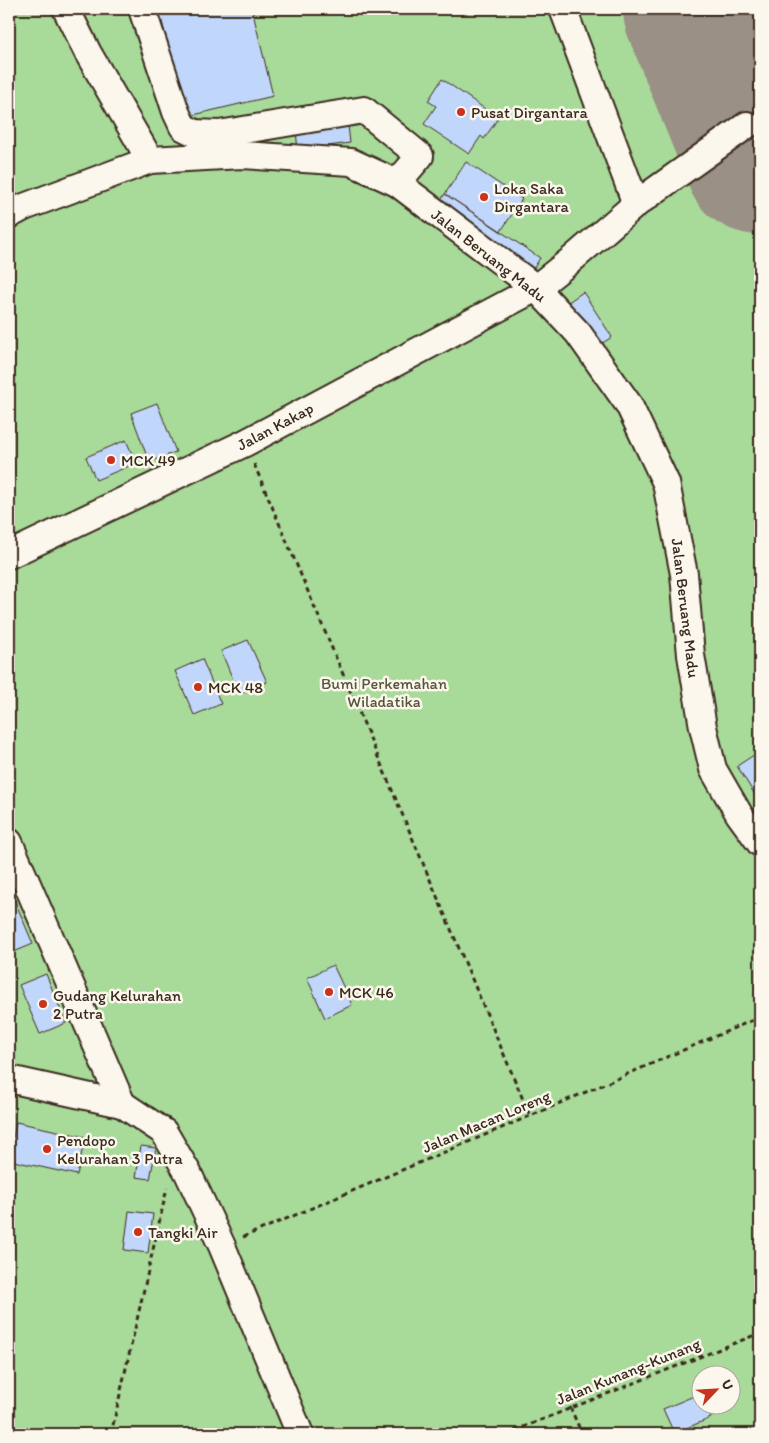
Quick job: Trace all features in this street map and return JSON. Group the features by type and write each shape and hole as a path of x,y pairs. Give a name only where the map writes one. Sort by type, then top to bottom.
{"street":[{"path":"66,9 88,53 150,160"},
{"path":"142,9 176,112 183,127 195,133 219,134 364,110 420,156 397,183"},
{"path":"564,9 636,204"},
{"name":"Jalan Kakap","path":"9,555 245,443 536,288 636,204 747,125"},
{"name":"Jalan Beruang Madu","path":"9,215 24,206 150,160 242,155 350,162 397,183 536,288 578,333 629,405 666,483 684,574 691,655 702,727 713,770 739,814 760,843"},
{"path":"9,842 122,1104"},
{"path":"9,1079 122,1104 164,1132 188,1173 222,1246 300,1434"}],"path":[{"path":"245,443 530,1116"},
{"name":"Jalan Macan Loreng","path":"222,1246 760,1017"},
{"path":"111,1434 175,1151"},
{"name":"Jalan Kunang-Kunang","path":"506,1434 760,1333"},
{"path":"570,1407 582,1434"}],"green space":[{"name":"Bumi Perkemahan Wiladatika","path":"9,9 760,9 760,1434 9,1434"}],"building":[{"path":"159,9 252,9 273,96 185,117"},
{"name":"Pusat Dirgantara","path":"442,79 498,118 484,139 481,136 469,154 424,124 436,106 428,101"},
{"path":"348,125 350,143 298,150 296,131"},
{"name":"Loka Saka Dirgantara","path":"466,162 522,199 501,231 445,194"},
{"path":"445,194 540,258 532,271 437,206"},
{"path":"583,292 612,337 593,349 564,305"},
{"path":"157,403 176,452 149,462 131,413"},
{"name":"MCK 49","path":"126,440 136,463 96,480 86,457"},
{"path":"248,640 267,682 239,694 221,651"},
{"name":"MCK 48","path":"202,659 221,704 194,715 175,671"},
{"path":"760,751 760,803 737,766"},
{"path":"9,887 33,944 9,954"},
{"name":"MCK 46","path":"333,965 352,1005 325,1018 307,978"},
{"name":"Gudang Kelurahan 2 Putra","path":"46,974 66,1023 40,1034 19,985"},
{"name":"Pendopo Kelurahan 3 Putra","path":"16,1122 85,1137 77,1175 9,1160"},
{"path":"141,1146 156,1148 150,1179 136,1177"},
{"name":"Tangki Air","path":"129,1211 153,1214 148,1253 124,1250"},
{"path":"692,1397 692,1416 710,1416 711,1418 674,1433 663,1409"}],"runway":[{"path":"700,9 760,158"}],"place":[{"name":"Pusat Dirgantara","path":"461,112"},
{"name":"Loka Saka Dirgantara","path":"484,197"},
{"name":"MCK 49","path":"111,460"},
{"name":"MCK 48","path":"198,687"},
{"name":"MCK 46","path":"329,992"},
{"name":"Gudang Kelurahan 2 Putra","path":"43,1004"},
{"name":"Pendopo Kelurahan 3 Putra","path":"47,1149"},
{"name":"Tangki Air","path":"138,1232"}]}
